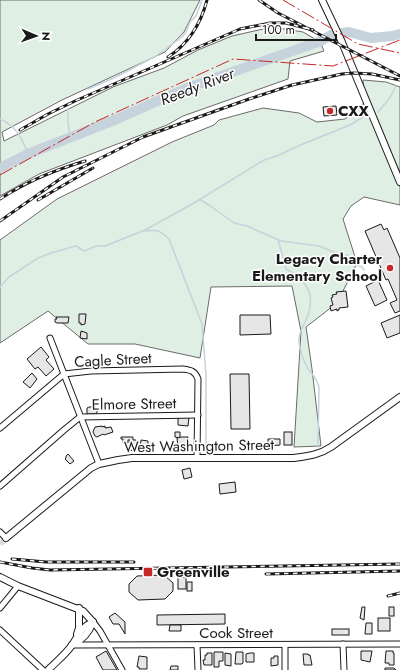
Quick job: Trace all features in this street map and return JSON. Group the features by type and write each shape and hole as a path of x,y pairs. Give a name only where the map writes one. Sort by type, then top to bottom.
{"street":[{"path":"322,0 341,40 400,182"},
{"path":"50,338 99,464"},
{"name":"Cagle Street","path":"0,428 64,374 91,371 192,370 198,379 198,415"},
{"name":"West Washington Street","path":"6,538 82,474 99,464 132,458 294,458 322,453 400,397"},
{"path":"197,458 198,415"},
{"name":"Elmore Street","path":"0,486 80,417 198,415"},
{"path":"0,532 6,538"},
{"path":"0,577 18,586 83,610 93,622 122,670"},
{"path":"0,608 18,586"},
{"path":"48,670 72,645 76,637 79,628 79,608"},
{"path":"76,637 86,626 93,622"},
{"path":"72,645 80,641 90,631 93,622"},
{"path":"0,630 43,670"},
{"path":"343,644 344,670"},
{"name":"Cook Street","path":"72,645 400,644"},
{"path":"197,645 198,670"},
{"path":"285,645 285,670"}],"green space":[{"path":"0,0 200,0 184,32 165,52 62,100 2,132 4,141 113,87 164,68 198,50 232,36 272,27 303,32 320,42 324,51 290,61 288,79 183,116 167,125 39,174 0,196"},
{"path":"363,80 386,82 400,87 400,205 364,197 351,206 343,219 357,263 337,303 306,327 321,446 294,447 301,331 292,286 211,287 200,358 135,344 88,344 48,311 0,343 0,240 57,199 172,142 214,125 219,120 263,108 299,113 317,122 345,119 365,102"}],"building":[{"name":"CXX","path":"336,106 337,115 324,116 323,107"},
{"name":"Legacy Charter Elementary School","path":"381,224 384,230 387,228 400,258 400,311 395,313 390,303 397,300 388,279 386,280 365,231"},
{"path":"378,280 387,300 375,306 366,286"},
{"path":"346,291 348,307 339,308 337,311 337,309 331,311 330,306 333,305 331,298 333,297 332,295 337,294 336,292"},
{"path":"79,314 86,314 85,324 81,325 81,323 79,323"},
{"path":"240,315 270,315 271,334 240,335"},
{"name":"Legacy Charter Elementary School","path":"400,315 400,333 387,338 381,323"},
{"path":"56,317 69,317 68,323 55,322 55,319 57,319"},
{"path":"81,331 87,333 87,339 80,338"},
{"path":"41,347 49,357 46,360 54,369 46,376 38,367 35,369 27,359"},
{"path":"32,373 37,379 30,388 23,382"},
{"path":"230,374 249,374 250,429 231,429"},
{"path":"96,407 96,410 98,410 96,414 87,414 87,408"},
{"path":"178,417 189,417 188,426 178,425"},
{"path":"105,426 105,428 111,427 113,432 97,437 95,436 93,432 95,427"},
{"path":"175,432 180,432 180,438 175,437"},
{"path":"284,432 292,432 292,445 284,445"},
{"path":"121,437 133,437 133,440 136,440 137,442 137,449 135,449 135,451 129,450 130,440 128,440 128,443 123,443 123,439 121,439"},
{"path":"188,437 186,449 178,448 177,438"},
{"path":"268,439 280,439 280,445 268,446"},
{"path":"141,440 148,441 148,449 146,449 146,451 140,450"},
{"path":"68,454 74,461 70,464 65,459"},
{"path":"190,468 192,477 184,479 182,470"},
{"path":"235,482 236,492 220,494 219,484"},
{"name":"Greenville","path":"164,575 173,583 173,591 165,599 138,600 129,592 129,584 137,576"},
{"path":"178,577 186,577 186,589 178,589"},
{"path":"187,582 192,582 192,591 187,591"},
{"path":"362,607 365,607 364,620 360,618"},
{"path":"389,607 394,607 394,616 389,616"},
{"path":"115,613 125,622 125,634 119,624 113,624 109,617"},
{"path":"225,614 225,624 157,625 157,615"},
{"path":"378,618 390,618 390,631 378,631"},
{"path":"366,623 372,623 372,634 365,634"},
{"path":"170,625 181,625 181,631 169,631"},
{"path":"332,629 349,629 349,635 332,635"},
{"path":"106,651 117,670 103,670 96,657"},
{"path":"361,651 372,651 370,662 361,660"},
{"path":"386,651 393,651 394,665 385,663"},
{"path":"214,652 223,652 223,661 219,661 219,667 214,667"},
{"path":"236,652 243,652 242,664 235,664"},
{"path":"207,653 212,653 212,665 204,665 203,660 205,660 205,655 207,655"},
{"path":"225,653 231,654 231,666 225,665"},
{"path":"254,653 254,662 246,662 246,654"},
{"path":"303,654 310,655 312,665 304,665"},
{"path":"139,656 147,657 147,669 139,669 139,667 137,667"},
{"path":"274,656 278,656 278,665 271,666 271,658 274,658"},
{"path":"171,666 178,666 178,670 170,670"},
{"path":"385,668 394,668 396,670 385,670"}],"waterway":[{"path":"88,89 116,77 156,56 182,37 190,22 196,16 202,0"},
{"name":"Reedy River","path":"0,168 28,154 117,119 187,88 321,41 331,35 349,32 371,38 400,34"},
{"path":"378,112 389,99 396,86"},
{"path":"68,109 70,137"},
{"path":"0,287 9,277 38,258 76,246 84,251 96,246 105,246 145,230 194,203 264,160 350,125 363,117"},
{"path":"0,119 10,125 18,133 28,154"},
{"path":"199,199 234,223 247,226 281,241 319,246 341,255 347,255 356,265 362,267 364,270"},
{"path":"143,231 158,231 169,239 202,324 206,375 206,447"},
{"path":"278,239 286,269 300,279 309,291 309,313 300,332 299,339 304,361 316,379 319,387 318,447"}],"tunnel":[{"path":"0,544 6,538"}],"railway":[{"path":"168,57 182,46 193,32 201,17 207,0"},
{"path":"259,0 278,13 400,76"},
{"path":"20,130 75,101 240,29 270,23 286,23 313,30"},
{"path":"0,221 63,177 143,137 249,99 292,85 342,74 372,74 400,80"},
{"path":"0,199 41,177 85,161"},
{"path":"38,200 93,168"},
{"path":"12,559 46,562 134,562"},
{"path":"0,562 50,570 400,564"},
{"path":"266,574 400,571"},
{"path":"388,596 400,593"}],"power":[{"path":"283,0 358,44 400,53"},
{"path":"0,175 95,122 233,59 333,66 400,40"}],"place":[{"name":"CXX","path":"330,111"},
{"name":"Legacy Charter Elementary School","path":"390,268"},
{"name":"Greenville","path":"148,572"}]}
